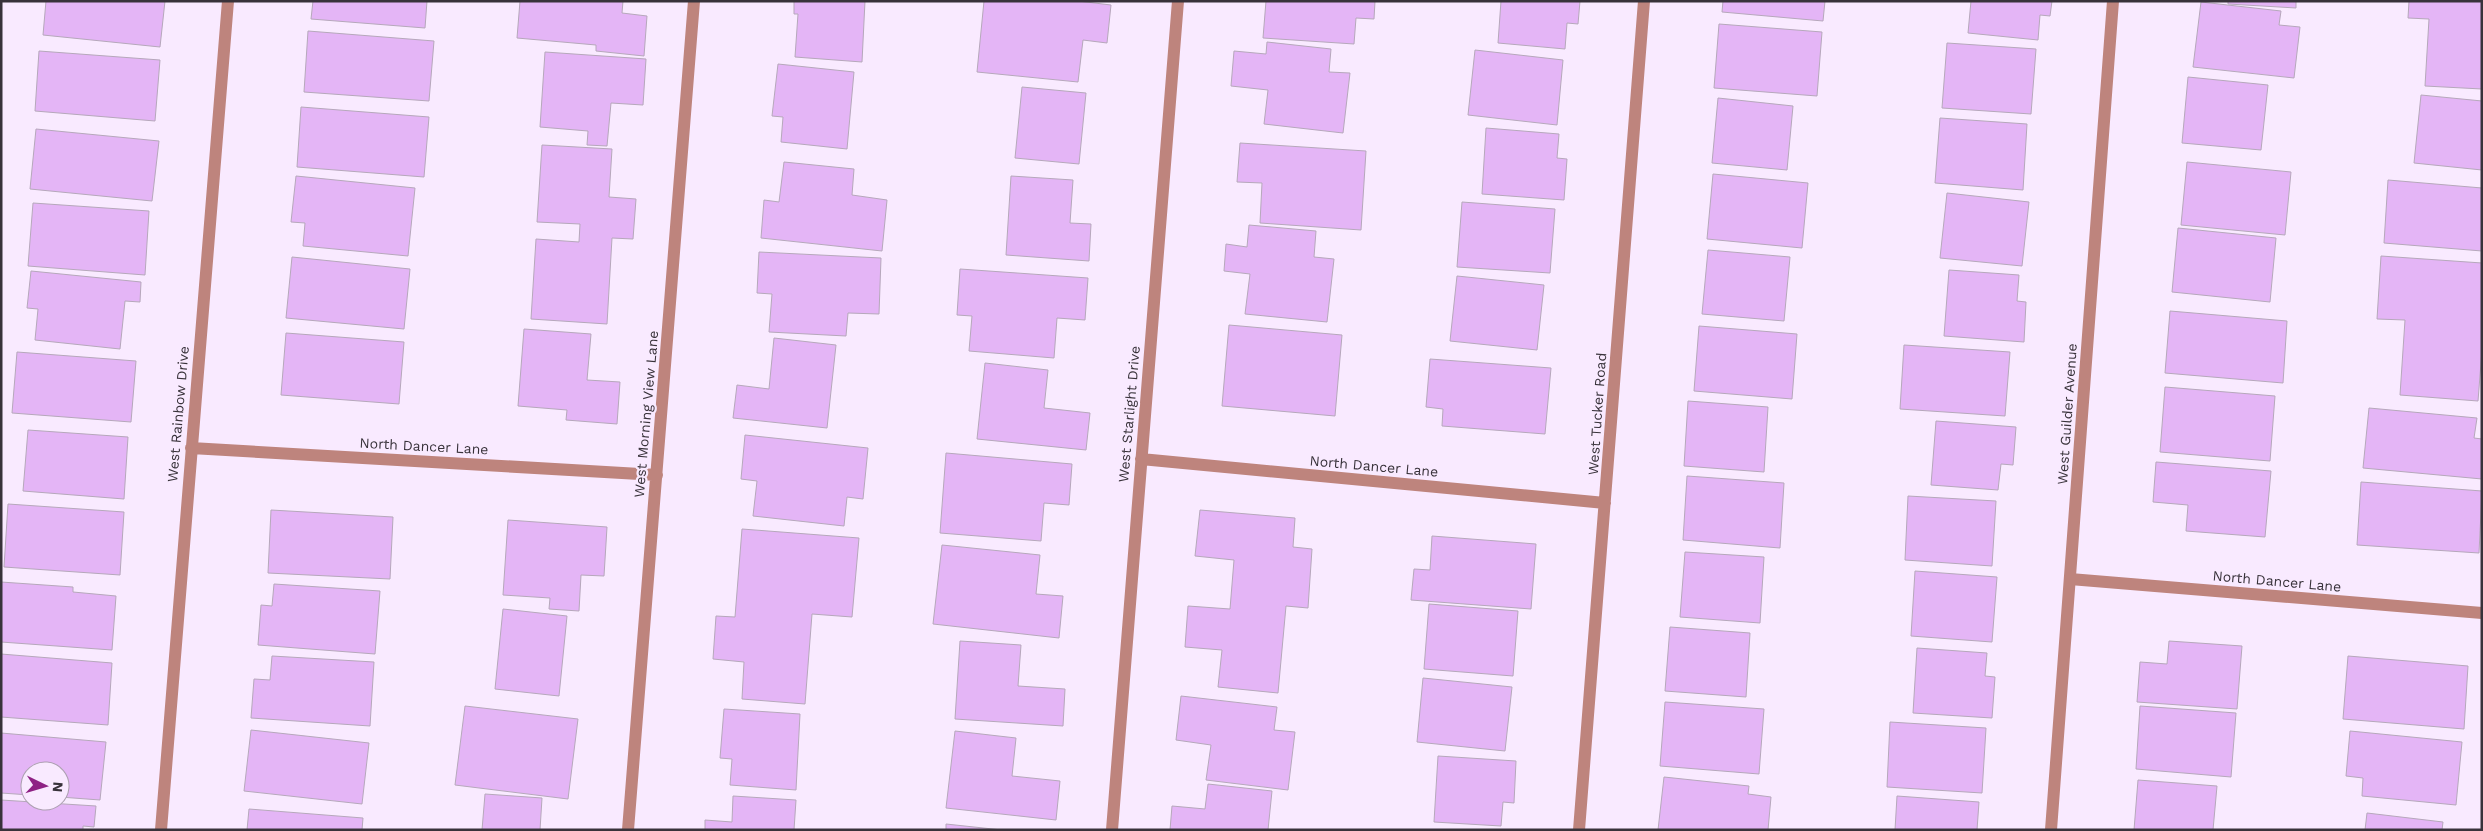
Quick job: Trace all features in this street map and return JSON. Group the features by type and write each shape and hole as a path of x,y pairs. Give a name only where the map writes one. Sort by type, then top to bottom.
{"street":[{"name":"West Rainbow Drive","path":"160,830 228,1"},
{"name":"West Morning View Lane","path":"628,830 694,1"},
{"name":"West Starlight Drive","path":"1112,830 1178,1"},
{"name":"West Tucker Road","path":"1579,830 1644,1"},
{"name":"West Guilder Avenue","path":"2052,830 2113,1"},
{"name":"North Dancer Lane","path":"191,448 657,475"},
{"name":"North Dancer Lane","path":"1141,459 1605,503"},
{"name":"North Dancer Lane","path":"2070,579 2482,613"}],"building":[{"path":"46,1 165,1 160,47 43,35"},
{"path":"313,1 427,1 425,28 311,19"},
{"path":"520,1 623,1 622,13 647,16 644,56 596,51 596,45 517,38"},
{"path":"794,1 865,1 862,62 795,57 798,14 794,14"},
{"path":"984,1 1078,1 1111,5 1107,43 1083,40 1078,82 977,72"},
{"path":"1266,1 1375,1 1374,19 1356,18 1354,44 1263,38"},
{"path":"1501,1 1580,1 1578,24 1567,23 1565,49 1498,43"},
{"path":"1723,1 1825,1 1823,21 1722,12"},
{"path":"1971,1 2052,1 2050,16 2040,15 2038,40 1968,33"},
{"path":"2228,1 2296,1 2296,8 2228,4"},
{"path":"2409,1 2482,1 2482,89 2425,86 2429,19 2408,18"},
{"path":"2201,2 2281,11 2279,25 2300,27 2294,78 2193,67"},
{"path":"1719,24 1822,32 1817,96 1714,88"},
{"path":"308,31 434,41 429,101 304,92"},
{"path":"1267,42 1331,49 1329,72 1350,73 1343,133 1264,124 1268,90 1231,86 1234,51 1266,54"},
{"path":"1947,43 2036,49 2031,114 1942,108"},
{"path":"1475,50 1563,60 1557,125 1468,115"},
{"path":"39,51 160,60 155,121 35,111"},
{"path":"545,52 646,59 643,105 611,103 607,146 587,145 588,131 540,127"},
{"path":"778,64 854,72 847,149 781,142 783,117 772,116"},
{"path":"2188,77 2268,85 2261,150 2182,143"},
{"path":"1022,87 1086,93 1079,164 1015,158"},
{"path":"2421,95 2482,101 2482,170 2414,163"},
{"path":"1718,98 1793,106 1787,170 1712,163"},
{"path":"301,107 429,117 424,177 297,167"},
{"path":"1940,118 2027,124 2023,190 1935,183"},
{"path":"1486,128 1559,134 1557,158 1567,159 1564,200 1482,194"},
{"path":"36,129 159,141 152,201 30,189"},
{"path":"1240,143 1366,151 1361,230 1260,223 1262,183 1237,182"},
{"path":"542,145 612,149 609,197 636,199 633,239 612,238 607,324 531,319 536,239 579,242 580,224 537,222"},
{"path":"784,162 854,169 852,195 887,200 882,251 761,238 764,200 779,202"},
{"path":"2187,162 2291,172 2285,235 2181,225"},
{"path":"1713,174 1808,183 1802,248 1707,239"},
{"path":"296,176 415,188 408,256 303,246 305,223 291,222"},
{"path":"1011,176 1073,180 1070,223 1091,224 1089,261 1006,255"},
{"path":"2388,180 2482,188 2482,251 2384,243"},
{"path":"1947,193 2029,202 2022,266 1940,258"},
{"path":"1462,202 1555,209 1550,273 1457,267"},
{"path":"33,203 149,211 145,275 28,266"},
{"path":"1249,225 1316,231 1314,257 1334,259 1327,322 1245,314 1250,274 1224,271 1226,244 1247,247"},
{"path":"2178,228 2276,238 2270,302 2172,292"},
{"path":"1708,250 1790,257 1784,321 1702,314"},
{"path":"759,252 881,258 879,314 848,313 846,336 769,332 772,294 757,293"},
{"path":"2381,256 2482,263 2482,350 2478,401 2400,395 2405,320 2377,319"},
{"path":"292,257 410,269 404,329 286,318"},
{"path":"960,269 1088,278 1085,320 1057,318 1054,358 969,351 972,316 957,315"},
{"path":"1949,270 2019,275 2017,301 2026,302 2024,342 1944,336"},
{"path":"31,271 141,282 140,302 125,301 120,349 35,340 38,309 27,308"},
{"path":"1457,276 1544,285 1537,350 1450,341"},
{"path":"2170,311 2287,321 2283,383 2165,373"},
{"path":"1229,325 1342,335 1335,416 1222,406"},
{"path":"1699,326 1797,334 1792,399 1694,391"},
{"path":"524,329 591,334 587,380 620,382 617,424 566,420 567,410 518,406"},
{"path":"286,333 404,342 399,404 281,395"},
{"path":"774,338 836,345 827,428 733,418 737,385 769,389"},
{"path":"1904,345 2010,352 2005,416 1900,409"},
{"path":"17,352 136,361 131,422 12,413"},
{"path":"1430,359 1551,368 1545,434 1442,426 1443,409 1426,407"},
{"path":"985,363 1048,370 1044,408 1090,413 1086,450 977,439"},
{"path":"2165,387 2275,396 2270,461 2160,452"},
{"path":"1688,401 1768,407 1764,472 1684,466"},
{"path":"2369,408 2477,418 2474,438 2482,439 2482,479 2363,468"},
{"path":"1936,421 2016,427 2013,465 2001,464 1998,490 1931,485"},
{"path":"28,430 128,437 124,499 23,491"},
{"path":"745,435 868,448 863,499 847,497 844,526 753,516 757,481 741,479"},
{"path":"946,453 1072,464 1069,505 1044,503 1041,541 940,533"},
{"path":"2156,462 2271,471 2265,537 2186,531 2188,505 2153,502"},
{"path":"1687,476 1784,483 1780,548 1683,540"},
{"path":"2361,482 2482,491 2479,553 2357,545"},
{"path":"1908,496 1996,501 1992,566 1905,560"},
{"path":"8,504 124,512 120,575 4,567"},
{"path":"271,510 393,517 390,579 268,573"},
{"path":"1200,510 1295,518 1293,547 1312,549 1308,608 1286,606 1278,693 1218,687 1222,650 1185,647 1188,606 1230,609 1234,560 1195,556"},
{"path":"508,520 607,527 604,576 581,575 579,611 549,609 550,598 503,595"},
{"path":"742,529 859,538 852,617 812,614 805,704 742,699 744,662 713,659 716,616 735,617"},
{"path":"1432,536 1536,544 1531,609 1411,600 1414,569 1430,570"},
{"path":"942,545 1040,555 1036,594 1063,596 1059,638 933,624"},
{"path":"1685,552 1764,557 1760,623 1680,617"},
{"path":"1915,571 1997,577 1992,642 1911,636"},
{"path":"1,582 73,587 73,592 116,596 112,650 1,642"},
{"path":"274,584 380,591 375,654 258,645 261,605 272,606"},
{"path":"1429,604 1518,611 1513,676 1424,669"},
{"path":"503,609 567,616 559,696 495,689"},
{"path":"1670,627 1750,633 1746,697 1665,691"},
{"path":"960,641 1021,645 1018,686 1065,689 1063,726 955,719"},
{"path":"2169,641 2242,646 2237,709 2137,702 2140,662 2167,664"},
{"path":"1917,648 1987,653 1985,676 1995,677 1992,718 1913,713"},
{"path":"1,654 112,663 108,725 1,717"},
{"path":"272,656 374,662 370,726 251,718 254,679 270,680"},
{"path":"2348,656 2468,666 2464,729 2343,719"},
{"path":"1423,678 1512,687 1505,751 1417,742"},
{"path":"1181,696 1277,707 1274,730 1295,732 1288,790 1206,780 1211,745 1176,740"},
{"path":"1665,702 1764,709 1759,774 1660,766"},
{"path":"465,706 578,719 568,799 455,785"},
{"path":"2140,706 2236,713 2231,777 2136,769"},
{"path":"724,709 800,714 796,790 730,785 732,759 720,758"},
{"path":"1890,722 1986,728 1982,793 1887,787"},
{"path":"251,730 369,743 362,804 244,791"},
{"path":"955,731 1016,738 1012,776 1060,781 1056,820 946,808"},
{"path":"2350,731 2462,742 2456,805 2362,796 2363,778 2346,776"},
{"path":"1,733 106,742 100,800 70,798 70,761 20,761 20,794 1,793"},
{"path":"1438,756 1516,761 1514,803 1503,802 1501,826 1434,822"},
{"path":"1664,777 1749,786 1748,794 1771,797 1768,830 1658,830"},
{"path":"2138,780 2217,786 2213,830 2134,830"},
{"path":"1208,784 1272,791 1268,830 1170,830 1172,806 1205,809"},
{"path":"485,794 542,798 540,830 482,830"},
{"path":"733,796 796,800 794,830 705,830 705,820 732,822"},
{"path":"1897,796 1979,802 1977,830 1895,830"},
{"path":"1,800 20,801 20,811 70,811 70,804 96,806 94,827 83,826 83,830 1,830"},
{"path":"249,809 363,818 362,830 247,830"},
{"path":"2367,813 2443,822 2442,830 2365,830"},
{"path":"946,824 1002,830 946,830"}]}
